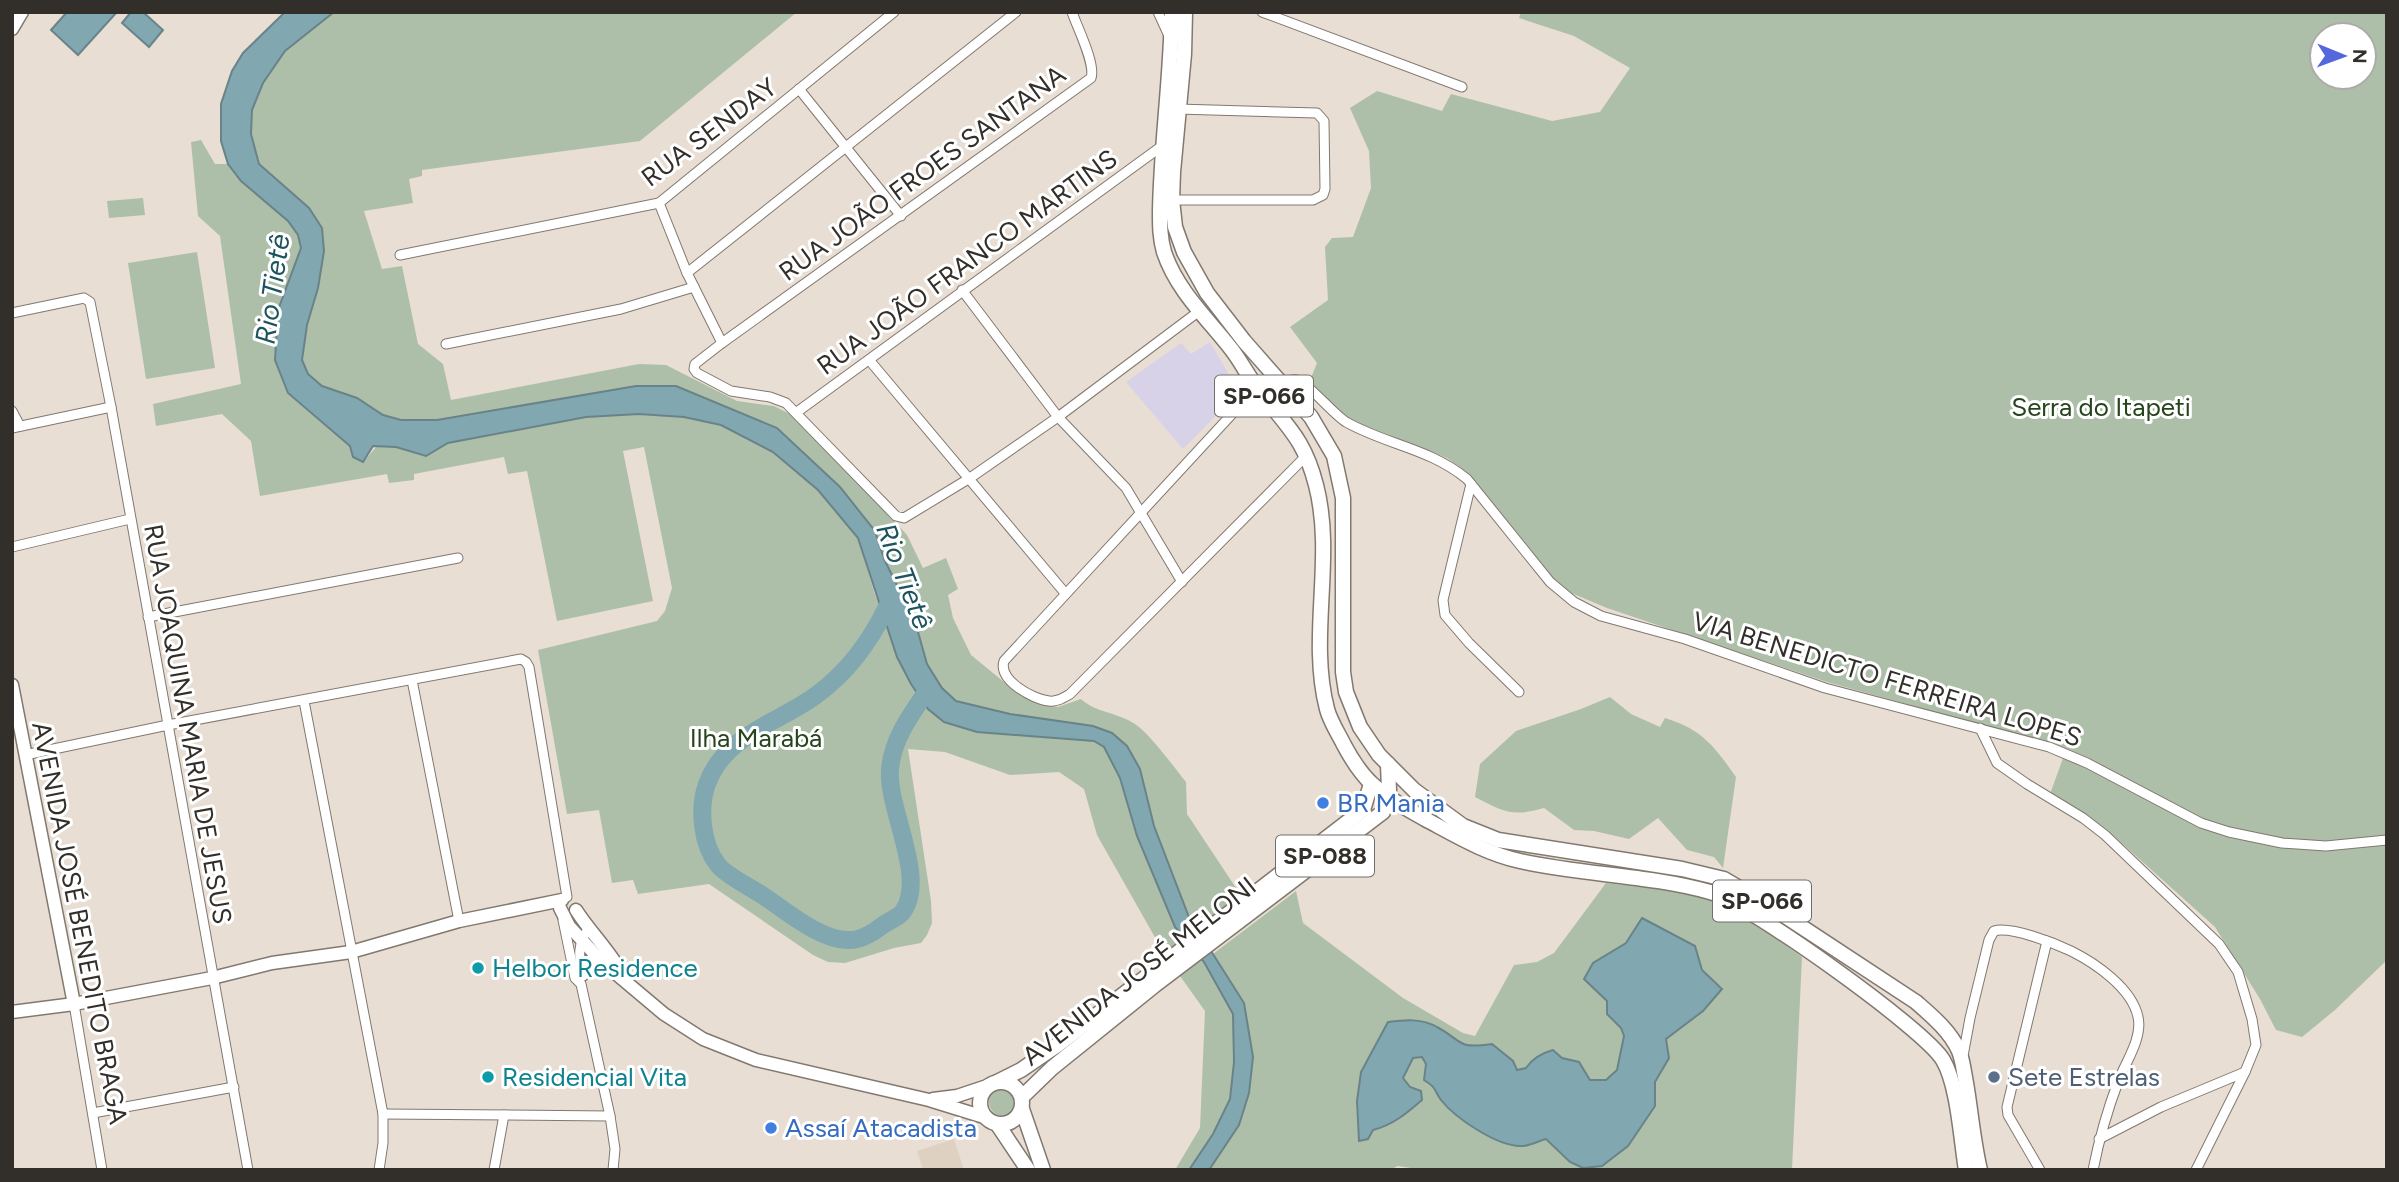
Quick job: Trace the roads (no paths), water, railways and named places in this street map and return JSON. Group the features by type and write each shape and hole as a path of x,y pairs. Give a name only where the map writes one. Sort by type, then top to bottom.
{"main road":[{"name":"SP-066","path":"1172,12 1159,228 1165,254 1198,312 1234,352 1256,388 1296,435 1307,455 1318,492 1324,536 1321,662 1323,690 1328,713 1342,741 1371,784 1457,838 1497,854 1521,861 1696,888 1716,893 1756,917 1900,1018 1933,1046 1944,1061 1949,1074 1966,1170"},
{"name":"SP-066","path":"1185,12 1172,200 1175,227 1184,252 1207,293 1321,433 1338,469 1343,498 1343,672 1346,692 1360,727 1379,755 1414,790 1464,826 1499,840 1682,869 1724,879 1916,1002 1941,1026 1958,1049 1980,1170"},
{"path":"1388,764 1388,797"},
{"name":"AVENIDA JOSÉ MELONI","path":"1222,927 1363,810 1371,784"},
{"name":"AVENIDA JOSÉ MELONI","path":"993,1084 1020,1070 1153,980 1383,812 1388,797"},
{"name":"AVENIDA JOSÉ MELONI","path":"1022,1103 1052,1068 1153,980"},
{"path":"1028,1170 998,1125 985,1117 980,1103 985,1090 993,1084 1009,1083 1019,1091 1043,1170"},
{"name":"SP-088","path":"998,1125 1010,1123 1020,1115 1022,1103"}],"street":[{"path":"12,29 22,12"},
{"name":"RUA SENDAY","path":"400,255 659,204 894,12"},
{"path":"687,272 1016,12"},
{"name":"RUA JOÃO FROES SANTANA","path":"797,412 779,399 731,391 697,373 695,364 1091,78 1093,73 1090,60 1072,12"},
{"path":"1158,12 1171,42"},
{"path":"1262,12 1462,87"},
{"path":"799,89 901,216"},
{"path":"1172,200 1313,200 1323,195 1325,189 1324,121 1317,113 1177,108"},
{"name":"RUA JOÃO FRANCO MARTINS","path":"797,412 1162,146"},
{"path":"659,204 694,288 722,344"},
{"path":"446,344 621,309 694,288"},
{"path":"962,290 1058,417 1126,488 1182,582"},
{"name":"RUA JOAQUINA MARIA DE JESUS","path":"12,313 84,298 90,302 234,1087 246,1167"},
{"path":"797,412 896,516 907,517 970,478 1058,417 1198,312"},
{"path":"870,360 1065,593"},
{"name":"VIA BENEDICTO FERREIRA LOPES","path":"1281,384 1291,380 1302,383 1325,406 1347,422 1438,458 1454,469 1471,484 1550,582 1590,611 1685,639 1825,688 2049,747 2073,756 2201,823 2229,832 2282,843 2326,846 2387,840"},
{"path":"1256,388 1004,661 1003,671 1006,676 1031,695 1048,701 1063,698 1307,455"},
{"path":"12,411 16,427 111,407"},
{"path":"1471,484 1443,600 1444,615 1519,692"},
{"path":"12,547 130,519"},
{"path":"148,617 458,558"},
{"path":"25,755 168,725 514,660 526,662 529,667 575,978 581,980"},
{"path":"412,680 459,921"},
{"name":"AVENIDA JOSÉ BENEDITO BRAGA","path":"12,685 15,723 25,755 74,1004 102,1170"},
{"path":"304,701 383,1114 379,1170"},
{"path":"1980,728 1991,754 2006,770 2083,818 2097,830 2219,944 2238,972 2252,1019 2256,1045 2196,1170"},
{"path":"12,1012 74,1004 212,978 272,963 351,952 459,921 533,907 565,906"},
{"path":"565,906 569,926 585,934 615,960 624,978"},
{"path":"1962,1060 1979,979 1994,931 2003,929 2047,941 2088,960 2109,975 2134,1007 2138,1017 2138,1034 2099,1139 2093,1170"},
{"path":"585,934 601,961 624,978"},
{"path":"585,934 578,950 581,980 610,1116 615,1149 613,1170"},
{"path":"2040,1170 2007,1112 2047,941"},
{"path":"581,980 587,962 601,961"},
{"name":"AVENIDA JOSÉ MELONI","path":"624,978 664,1014 687,1030 720,1047 756,1060 929,1100 985,1117"},
{"path":"2099,1139 2161,1107 2245,1072"},
{"name":"AVENIDA JOSÉ MELONI","path":"929,1100 957,1096 993,1084"},
{"path":"93,1114 234,1087"},
{"path":"383,1114 610,1116"},
{"path":"494,1170 504,1115"}],"water":[{"path":"67,12 117,12 78,55 51,30"},
{"path":"131,12 143,12 163,30 149,47 122,23"},
{"path":"285,12 334,12 285,51 263,83 252,110 251,134 259,164 309,208 322,228 324,251 302,360 308,374 322,386 357,398 383,415 401,420 437,420 636,386 676,386 777,428 840,487 875,531 885,561 915,621 927,664 942,688 956,701 1010,714 1093,726 1112,733 1127,746 1140,769 1154,826 1192,925 1244,1003 1253,1057 1249,1093 1239,1125 1209,1170 1189,1170 1213,1134 1230,1099 1234,1062 1233,1014 1204,962 1175,927 1137,836 1120,778 1104,747 1094,741 977,732 944,722 928,709 897,657 858,538 818,490 773,452 721,425 684,417 639,414 586,417 448,443 426,456 396,447 373,446 363,462 353,457 350,446 288,393 275,360 278,310 301,248 298,235 288,221 241,181 228,164 221,141 221,104 232,71 243,53"},
{"path":"1642,918 1695,946 1702,970 1722,989 1703,1011 1666,1039 1669,1058 1655,1082 1655,1106 1628,1146 1602,1166 1583,1168 1570,1162 1546,1139 1523,1146 1500,1141 1477,1130 1447,1107 1433,1087 1424,1080 1426,1064 1422,1057 1413,1058 1403,1078 1410,1087 1421,1091 1422,1100 1393,1122 1373,1130 1368,1139 1359,1141 1357,1101 1361,1072 1388,1022 1425,1022 1466,1045 1492,1044 1513,1061 1517,1070 1526,1068 1538,1057 1553,1050 1562,1058 1579,1062 1590,1080 1606,1080 1617,1070 1624,1036 1621,1028 1607,1014 1607,1001 1584,979 1593,963 1626,943"}],"waterway":[{"name":"Rio Tietê","path":"887,607 865,645 838,677 800,706 739,742 715,767 704,794 702,815 708,847 718,865 804,924 839,939 854,940 863,937 900,914 910,896 911,879 891,786 891,759 907,721 925,694"}],"place":[{"name":"BR Mania","path":"1323,803"},
{"name":"Helbor Residence","path":"478,968"},
{"name":"Residencial Vita","path":"488,1077"},
{"name":"Sete Estrelas","path":"1994,1077"},
{"name":"Assaí Atacadista","path":"771,1128"}],"park label":[{"name":"Serra do Itapeti","path":"2101,407"},
{"name":"Ilha Marabá","path":"756,738"}]}
